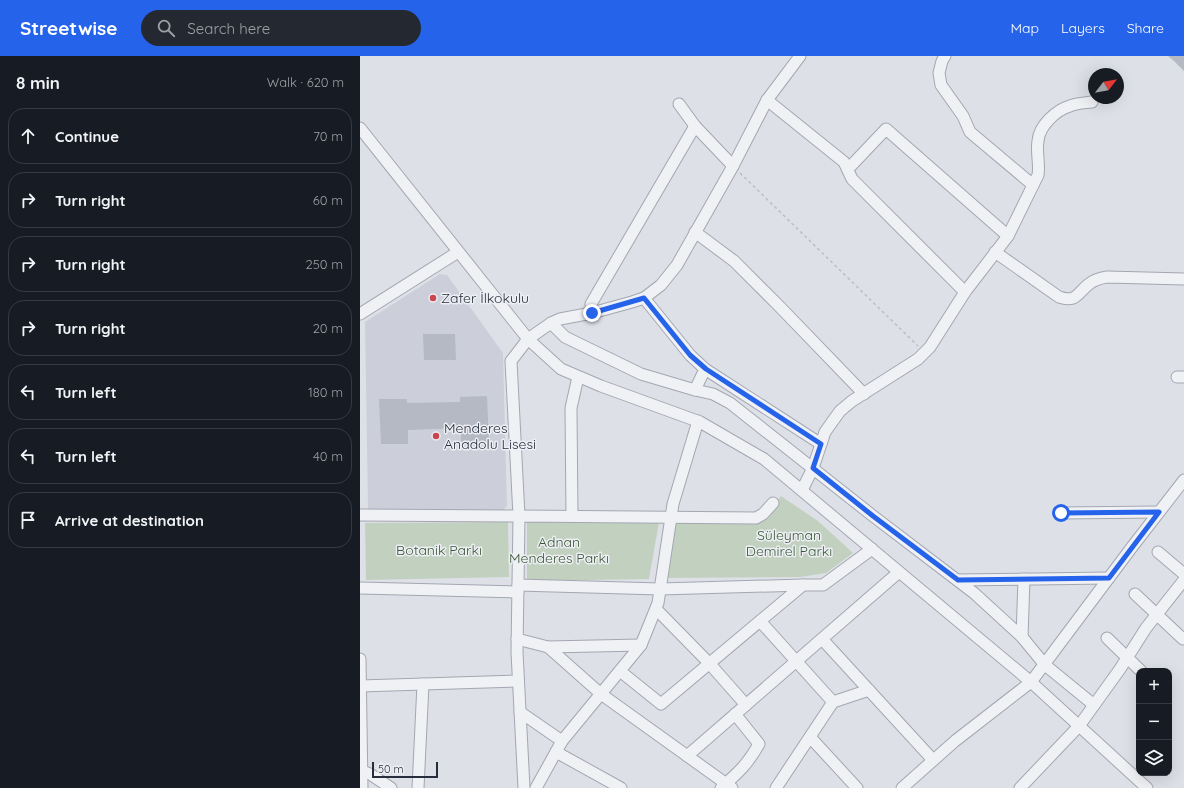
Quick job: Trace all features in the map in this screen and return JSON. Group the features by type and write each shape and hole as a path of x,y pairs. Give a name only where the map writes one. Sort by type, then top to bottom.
{"street":[{"path":"524,788 517,638 519,516 511,361 528,339 551,323 560,319 592,313 644,298 661,285 670,275 733,166 767,100 800,56"},
{"path":"945,56 939,73 941,85 963,116 970,132 1033,185"},
{"path":"767,100 844,162 852,179 964,292"},
{"path":"802,490 813,468 829,425 840,411 849,403 918,359 924,353 936,339 964,292 1008,236 1038,175 1038,139 1042,127 1054,116 1070,106 1088,103"},
{"path":"679,104 695,126 733,166"},
{"path":"592,313 591,304 594,298 695,126"},
{"path":"848,169 886,129 1008,236"},
{"path":"362,134 528,339 561,369 601,386 698,421 764,459 1031,682 1147,788"},
{"path":"695,232 734,261 864,394"},
{"path":"360,314 458,252"},
{"path":"995,252 1063,299 1076,297 1089,284 1100,278 1184,279"},
{"path":"644,298 690,355 706,369 821,444"},
{"path":"551,323 565,337 640,374 713,394 730,402 873,516 958,580 1022,637 1045,666 1094,705"},
{"path":"695,390 706,369"},
{"path":"572,516 571,408 578,376"},
{"path":"536,788 562,741 641,645 658,603 673,504 698,421"},
{"path":"902,788 955,741 1031,682 1045,666 1159,512 1182,487"},
{"path":"360,515 756,518 764,514 773,503"},
{"path":"1061,513 1159,512"},
{"path":"360,588 660,589 823,585 872,549"},
{"path":"1158,552 1184,574"},
{"path":"687,756 899,572"},
{"path":"958,580 1109,578"},
{"path":"1022,637 1024,579"},
{"path":"1020,788 1079,726 1127,658 1146,628 1184,580"},
{"path":"620,670 661,704 803,585"},
{"path":"1136,594 1183,639"},
{"path":"656,609 709,663 746,704"},
{"path":"760,621 795,662 833,702"},
{"path":"517,638 548,647 641,645"},
{"path":"1107,638 1138,668"},
{"path":"822,639 933,760"},
{"path":"548,647 601,694 726,786 751,759 759,744 735,714"},
{"path":"360,659 362,787"},
{"path":"360,686 518,681"},
{"path":"418,788 423,684"},
{"path":"776,788 833,702 869,690"},
{"path":"520,712 562,741"},
{"path":"810,737 857,788"},
{"path":"556,752 621,788"},
{"path":"361,770 370,774 391,788"}],"path":[{"path":"733,166 924,353"}],"shaded area":[{"name":"Menderes Anadolu Lisesi","path":"440,274 447,275 503,353 507,506 502,511 373,512 368,508 365,322"}],"green space":[{"name":"Süleyman Demirel Parkı","path":"781,496 818,521 853,553 826,573 800,577 666,578 676,521 761,522"},
{"name":"Adnan Menderes Parkı","path":"527,518 659,522 649,579 527,581"},
{"name":"Botanik Parkı","path":"508,522 509,577 366,580 365,523"}],"building":[{"path":"1168,56 1184,56 1184,71 1174,61"},
{"path":"423,334 455,334 456,360 424,360"},
{"path":"487,396 489,442 461,442 461,428 408,430 408,444 381,444 379,399 407,399 407,403 460,402 460,397"}],"place":[{"name":"Zafer İlkokulu","path":"433,298"},
{"name":"Menderes Anadolu Lisesi","path":"436,436"}],"route":[{"path":"592,313 644,298 690,355 706,369 821,444 813,468 873,516 958,580 1109,578 1159,512 1061,513"}]}
